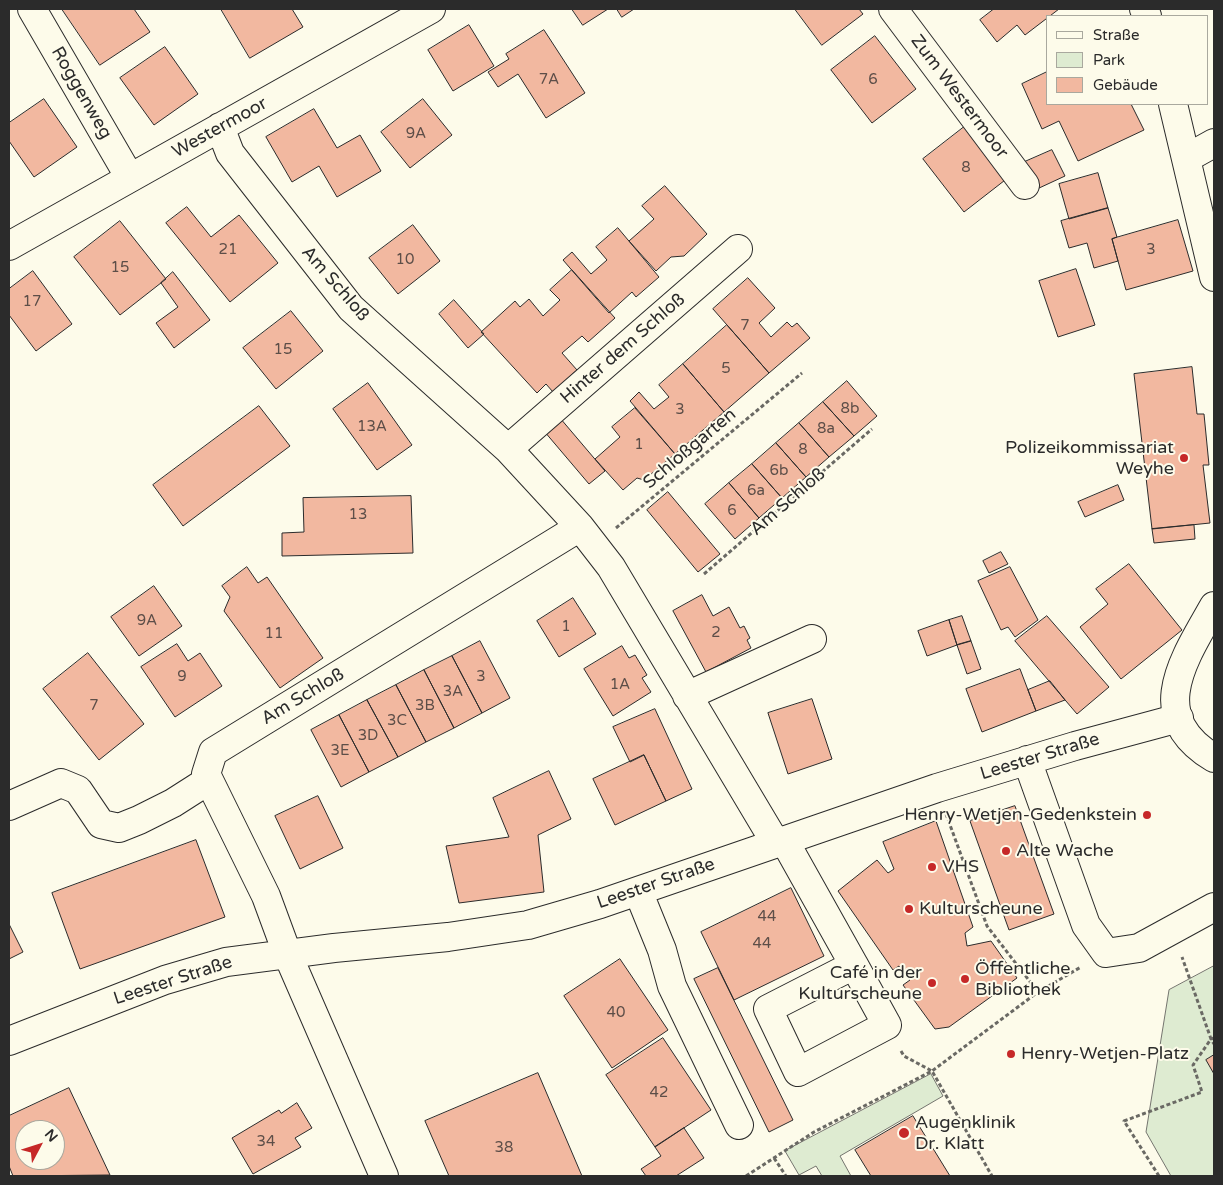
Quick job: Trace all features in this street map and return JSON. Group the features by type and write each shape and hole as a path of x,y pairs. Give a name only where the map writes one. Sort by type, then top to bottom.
{"street":[{"name":"Roggenweg","path":"32,9 130,178"},
{"name":"Westermoor","path":"9,246 431,9"},
{"name":"Zum Westermoor","path":"893,9 1025,185"},
{"path":"1173,105 1214,277"},
{"name":"Am Schloß","path":"220,127 230,153 351,308 508,449 587,536 611,567 687,696 780,841 887,1025"},
{"path":"1186,158 1214,143"},
{"name":"Hinter dem Schloß","path":"508,449 738,249"},
{"name":"Am Schloß","path":"208,780 206,774 213,752 587,536"},
{"path":"1214,606 1184,661 1177,680 1174,698 1179,718 1189,739 1214,758"},
{"path":"687,696 812,639"},
{"name":"Leester Straße","path":"9,1041 165,980 226,962 287,953 448,937 528,925 638,891 937,788 1027,760 1179,718"},
{"path":"1027,760 1086,924 1106,953 1139,948 1172,928 1214,908"},
{"path":"9,806 61,783 78,790 101,824 119,828 174,803 208,780 266,896 287,953 384,1176"},
{"path":"638,891 662,950 672,986 739,1125"},
{"path":"854,966 768,1009 798,1072 887,1025"}],"path":[{"name":"Schloßgarten","path":"587,536 802,373"},
{"name":"Am Schloß","path":"704,574 872,429"},
{"path":"937,788 987,926 1038,992"},
{"path":"1172,928 1214,1044"},
{"path":"746,1176 814,1132 932,1071 1038,992 1106,953"},
{"path":"887,1025 904,1056 932,1071 992,1176"},
{"path":"1159,1176 1124,1121 1202,1092 1193,1065 1213,1039"},
{"path":"774,1158 786,1176"}],"green space":[{"path":"1214,966 1214,1176 1171,1176 1146,1132 1169,990"},
{"path":"931,1074 943,1096 840,1156 851,1176 822,1176 816,1166 799,1175 785,1151"}],"building":[{"path":"62,9 134,9 150,32 100,65"},
{"path":"221,9 292,9 303,27 250,58"},
{"path":"572,9 608,9 583,25"},
{"path":"617,9 634,9 622,17"},
{"path":"795,9 859,9 863,14 822,45"},
{"path":"994,9 1059,9 1051,15 1046,15 1046,19 1025,35 1017,25 997,42 980,20"},
{"path":"469,25 494,66 453,91 428,50"},
{"path":"544,30 585,93 546,118 518,74 498,87 488,72 509,59 506,54"},
{"path":"875,36 916,89 872,123 831,70"},
{"path":"165,47 198,94 154,125 120,78"},
{"path":"1046,72 1046,105 1132,105 1144,130 1078,161 1059,121 1042,129 1022,84"},
{"path":"44,99 77,147 34,177 9,141 9,123"},
{"path":"423,99 452,135 410,168 381,132"},
{"path":"314,109 337,148 360,135 381,171 337,197 319,166 292,182 266,137"},
{"path":"968,124 1009,177 964,212 923,159"},
{"path":"1052,150 1065,176 1037,189 1020,164"},
{"path":"1098,173 1108,208 1069,219 1059,184"},
{"path":"665,186 707,234 684,256 671,257 656,271 629,241 654,219 642,206"},
{"path":"187,207 211,237 239,215 278,263 230,302 166,223"},
{"path":"1108,208 1117,237 1112,239 1118,261 1094,268 1087,243 1069,248 1061,221"},
{"path":"1178,220 1193,271 1126,290 1112,239"},
{"path":"120,221 166,279 120,315 74,257"},
{"path":"413,225 440,261 398,294 369,258"},
{"path":"618,228 659,277 636,297 632,292 609,313 563,260 572,252 591,274 607,260 596,247"},
{"path":"1076,269 1095,325 1058,337 1039,281"},
{"path":"572,270 615,318 588,342 582,336 562,353 577,370 553,392 546,384 537,393 481,332 515,301 520,307 529,299 543,316 560,300 550,290"},
{"path":"33,271 72,324 36,351 9,315 9,289"},
{"path":"173,272 210,320 174,348 156,323 178,307 161,283"},
{"path":"748,278 775,308 759,323 771,337 787,322 792,327 797,323 810,338 769,373 713,309"},
{"path":"454,300 484,334 468,348 439,314"},
{"path":"291,311 323,351 276,389 243,348"},
{"path":"727,325 769,373 724,412 683,364"},
{"path":"683,364 724,412 675,454 630,401 639,392 654,409 669,397 659,385"},
{"path":"1192,367 1197,414 1204,414 1209,465 1203,465 1210,523 1152,529 1134,374"},
{"path":"847,381 877,416 854,436 823,402"},
{"path":"368,383 412,445 377,470 333,409"},
{"path":"823,402 854,436 829,457 799,423"},
{"path":"259,406 290,446 183,526 153,485"},
{"path":"635,408 675,454 644,480 637,478 623,490 595,459 620,437 612,427"},
{"path":"560,418 605,471 589,484 544,431"},
{"path":"799,423 829,457 806,477 776,443"},
{"path":"776,443 806,477 782,498 752,464"},
{"path":"752,464 782,498 759,518 729,483"},
{"path":"729,483 759,518 735,539 705,504"},
{"path":"1118,485 1124,500 1085,517 1078,502"},
{"path":"668,492 720,554 698,572 647,510"},
{"path":"411,496 413,553 282,556 282,533 304,532 303,498"},
{"path":"1194,525 1195,539 1154,543 1152,529"},
{"path":"1001,552 1008,564 989,573 983,561"},
{"path":"1129,564 1182,630 1121,679 1080,627 1108,604 1096,589"},
{"path":"247,567 258,583 267,577 323,658 280,688 224,611 230,597 222,586"},
{"path":"1010,567 1038,620 1015,637 1008,627 1001,630 978,581"},
{"path":"154,586 182,626 139,656 111,617"},
{"path":"702,595 713,616 729,607 740,628 744,626 750,638 747,640 751,648 706,672 673,611"},
{"path":"573,598 596,634 559,657 537,621"},
{"path":"962,616 971,641 957,645 949,620"},
{"path":"1047,616 1109,687 1077,714 1015,641"},
{"path":"949,620 957,645 927,656 918,631"},
{"path":"480,641 510,698 482,713 452,656"},
{"path":"971,641 981,669 967,674 957,645"},
{"path":"177,644 188,661 200,653 222,686 175,717 141,667"},
{"path":"622,646 629,658 635,655 647,675 642,678 651,692 613,716 584,669"},
{"path":"88,653 144,724 99,760 43,689"},
{"path":"452,656 482,713 454,728 424,670"},
{"path":"1020,669 1036,711 982,732 966,689"},
{"path":"424,670 454,728 426,742 396,685"},
{"path":"1050,681 1065,700 1036,711 1028,690"},
{"path":"396,685 426,742 398,757 367,700"},
{"path":"812,699 832,759 788,774 768,713"},
{"path":"367,700 398,757 369,772 339,715"},
{"path":"655,709 692,789 666,801 644,755 630,762 613,727"},
{"path":"339,715 369,772 341,787 311,730"},
{"path":"644,755 666,801 615,825 593,779"},
{"path":"549,771 571,819 538,835 544,892 459,903 446,846 509,837 493,798"},
{"path":"318,796 343,848 300,869 275,816"},
{"name":"Alte Wache","path":"1015,806 1054,914 1009,930 970,821"},
{"name":"Kulturscheune","path":"936,821 973,927 965,933 967,946 991,941 1017,978 949,1027 935,1029 903,985 910,980 899,966 893,970 838,891 877,860 888,873 894,869 883,842"},
{"path":"196,840 225,917 80,969 52,893"},
{"path":"791,888 824,956 734,1000 701,932"},
{"path":"9,924 23,952 9,959"},
{"path":"620,959 668,1030 612,1068 564,996"},
{"path":"718,968 793,1120 769,1132 694,979"},
{"path":"663,1038 711,1110 655,1147 606,1075"},
{"path":"1214,1055 1214,1074 1206,1060"},
{"path":"538,1073 582,1176 449,1176 425,1121"},
{"path":"69,1088 110,1175 13,1176 9,1166 9,1116"},
{"path":"297,1103 312,1128 295,1138 301,1147 253,1174 232,1138 279,1110 281,1113"},
{"name":"Augenklinik Dr. Klatt","path":"913,1116 950,1176 871,1176 855,1150"},
{"path":"684,1128 704,1158 676,1176 646,1176 641,1169 661,1156 655,1147"}],"place":[{"name":"Polizeikommissariat Weyhe","path":"1184,458"},
{"name":"Henry-Wetjen-Gedenkstein","path":"1147,815"},
{"name":"Alte Wache","path":"1006,851"},
{"name":"VHS","path":"932,867"},
{"name":"Kulturscheune","path":"909,909"},
{"name":"Öffentliche Bibliothek","path":"965,979"},
{"name":"Café in der Kulturscheune","path":"932,983"},
{"name":"Henry-Wetjen-Platz","path":"1011,1054"},
{"name":"Augenklinik Dr. Klatt","path":"904,1133"}]}
